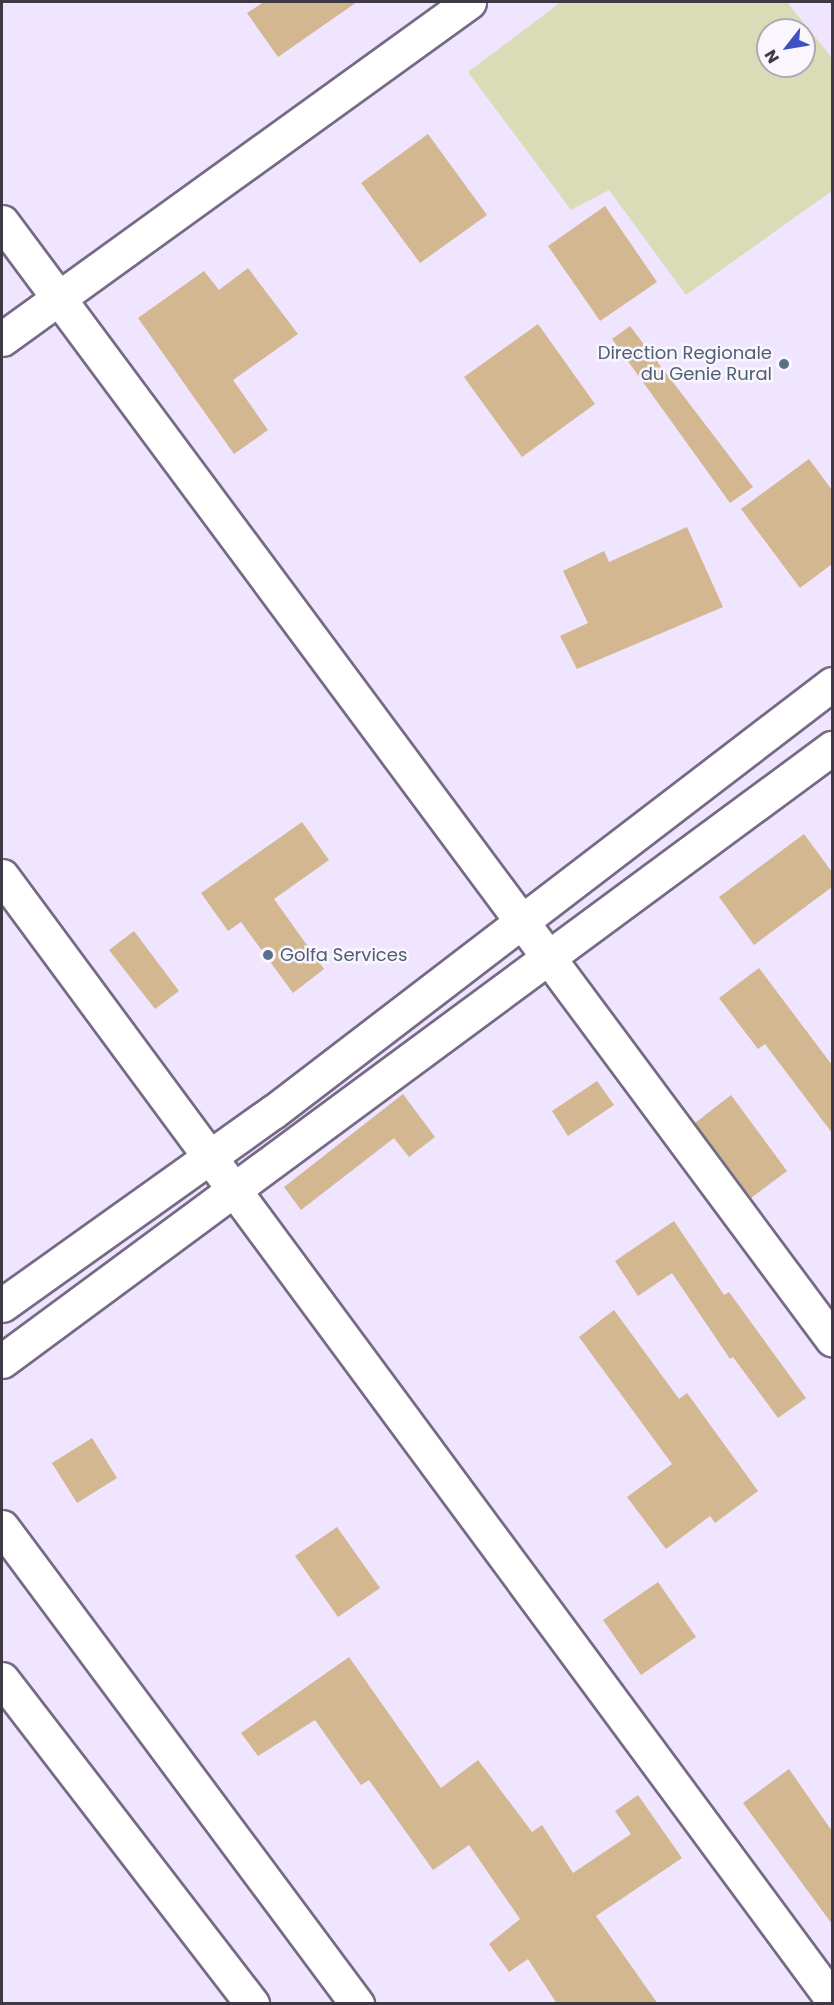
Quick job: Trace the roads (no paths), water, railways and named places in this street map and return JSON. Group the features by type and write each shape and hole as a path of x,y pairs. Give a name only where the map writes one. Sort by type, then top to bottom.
{"street":[{"path":"2,339 469,2"},
{"path":"2,222 832,1339"},
{"path":"2,1305 207,1160 829,695"},
{"path":"2,1361 550,959 832,748"},
{"path":"2,876 207,1160 832,1999"},
{"path":"2,1527 357,2004"},
{"path":"2,1679 252,2004"}],"place":[{"name":"Direction Regionale du Genie Rural","path":"784,364"},
{"name":"Golfa Services","path":"268,955"}]}
